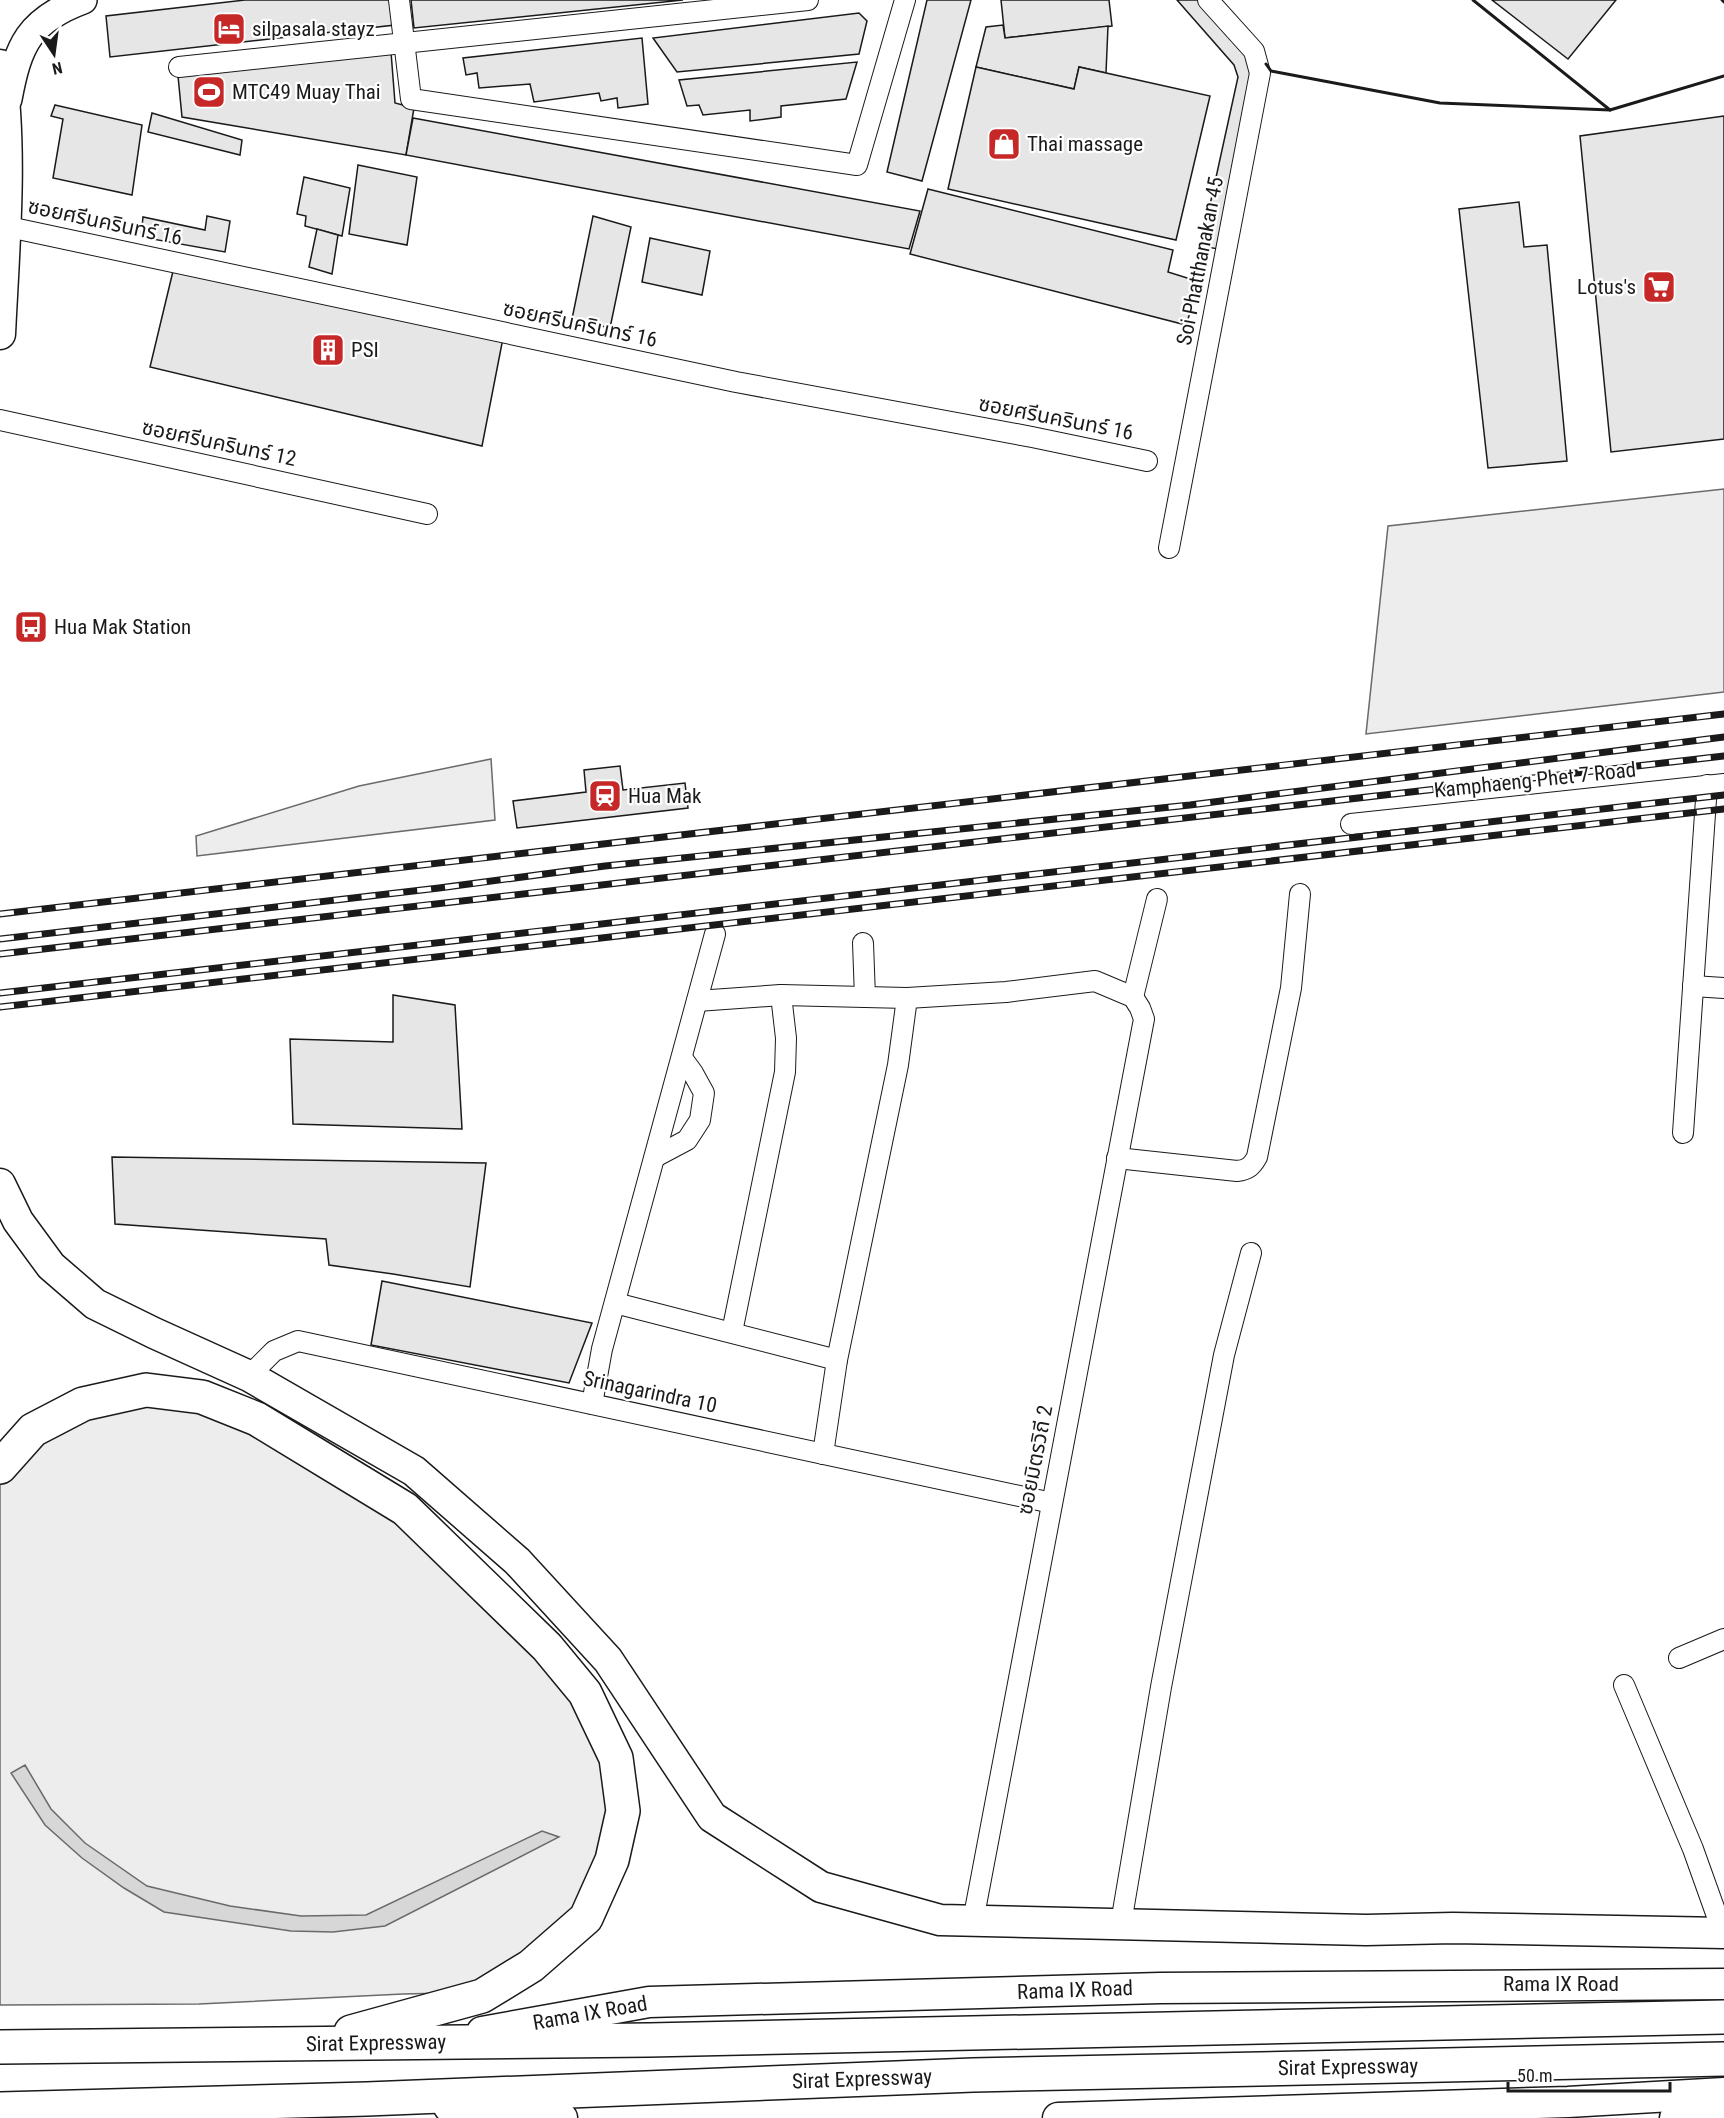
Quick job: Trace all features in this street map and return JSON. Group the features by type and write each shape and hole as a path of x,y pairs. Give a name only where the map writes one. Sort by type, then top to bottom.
{"highway":[{"path":"0,1467 33,1430 83,1404 146,1390 202,1397 257,1419 405,1509 547,1647 585,1693 616,1758 623,1811 612,1860 586,1918 531,1966 482,1996 303,2045"},
{"name":"Sirat Expressway","path":"0,2047 648,2040 1724,2017"},
{"name":"Sirat Expressway","path":"0,2109 367,2099 973,2075 1724,2059"},
{"path":"246,2103 308,2118"}],"main road":[{"path":"0,334 4,226 2,87 13,70 19,52 42,22 57,11 83,0"},
{"path":"0,1184 18,1221 51,1266 96,1304 154,1334 249,1376 414,1471 518,1561 608,1660 712,1817 821,1887 940,1920 1366,1930 1724,1933"},
{"name":"Rama IX Road","path":"430,2042 649,2002 1160,1988 1724,1984"},
{"path":"1058,2118 1568,2102 1724,2093"},
{"path":"367,2099 562,2118"},
{"path":"1675,2118 1724,2110"}],"street":[{"path":"399,0 411,99 857,165 905,0"},
{"path":"179,67 808,0"},
{"name":"Soi Phatthanakan 45","path":"1169,548 1260,73 1254,51 1208,0"},
{"name":"ซอยศรีนครินทร์ 16","path":"4,226 724,379 1147,461"},
{"name":"ซอยศรีนครินทร์ 12","path":"0,420 427,514"},
{"path":"1683,1133 1693,986 1715,785"},
{"name":"Kamphaeng Phet 7 Road","path":"1351,824 1715,785"},
{"path":"1117,1158 1237,1171 1246,1170 1252,1165 1257,1156 1291,988 1300,894"},
{"name":"ซอยมิตรวิถี 2","path":"973,1921 1144,1019 1136,1003 1157,899"},
{"path":"592,1404 602,1349 715,934"},
{"path":"862,943 865,997"},
{"path":"697,1001 781,995 907,998 1006,992 1095,981 1136,1003"},
{"path":"1693,986 1724,988"},
{"path":"732,1332 784,1072 786,1038 781,995"},
{"path":"823,1454 837,1359 898,1065 907,998"},
{"path":"655,1156 687,1140 700,1120 704,1093 682,1058"},
{"path":"1120,1923 1163,1676 1224,1355 1251,1253"},
{"path":"615,1303 837,1359"},
{"name":"Srinagarindra 10","path":"249,1376 274,1351 298,1341 1052,1503"},
{"path":"1679,1658 1724,1639"},
{"path":"1624,1685 1694,1849 1724,1933"}],"shaded area":[{"path":"1724,489 1724,692 1366,734 1388,526"},
{"path":"491,759 495,820 197,856 196,836 359,786"},
{"path":"202,1397 405,1509 547,1647 616,1758 586,1918 488,1992 199,2004 0,2005 0,1467 83,1404"},
{"path":"25,1765 51,1809 85,1843 147,1886 230,1906 301,1916 366,1915 542,1831 559,1837 385,1926 333,1932 291,1931 164,1912 124,1888 82,1858 45,1825 11,1773"}],"building":[{"path":"245,0 392,0 395,25 110,57 106,16"},
{"path":"411,0 683,0 414,28"},
{"path":"927,0 971,0 922,181 887,172"},
{"path":"1001,0 1109,0 1112,26 1005,38"},
{"path":"1177,0 1198,0 1245,55 1252,68 1218,249 1201,246 1238,77 1234,65"},
{"path":"1492,0 1616,0 1568,59"},
{"path":"859,13 867,21 859,54 677,72 653,38"},
{"path":"1003,25 1005,38 1108,26 1106,73 1079,67 1074,89 976,67 986,27"},
{"path":"642,38 648,104 618,108 617,98 601,101 599,93 534,102 530,84 479,88 477,73 466,75 463,58"},
{"path":"391,52 395,103 414,108 406,155 182,117 178,76"},
{"path":"857,62 846,99 781,106 781,117 750,121 750,110 703,115 699,105 687,106 679,80"},
{"path":"976,67 1074,89 1079,67 1210,96 1176,240 948,189"},
{"path":"55,105 142,125 132,195 53,178 63,119 51,116"},
{"path":"152,113 242,140 240,155 148,132"},
{"name":"Lotus's","path":"1724,116 1724,439 1611,452 1580,136"},
{"path":"413,118 920,211 909,249 406,155"},
{"path":"358,165 417,177 407,245 349,234"},
{"path":"304,177 350,188 342,236 305,226 306,216 297,214"},
{"path":"928,189 1173,250 1168,272 1200,282 1186,325 910,254"},
{"path":"1519,202 1524,247 1547,245 1567,461 1488,468 1459,209"},
{"path":"207,216 230,221 225,252 141,237 143,217 205,230"},
{"path":"593,216 631,227 610,328 572,319"},
{"path":"317,229 338,235 332,274 309,267"},
{"path":"650,238 710,251 702,295 642,282"},
{"name":"PSI","path":"174,267 504,333 482,446 150,367"},
{"path":"620,766 623,790 685,783 688,808 517,828 513,801 586,792 584,770"},
{"path":"393,995 455,1005 462,1129 293,1124 290,1039 393,1042"},
{"path":"112,1157 486,1163 470,1287 329,1265 326,1239 115,1224"},
{"path":"382,1281 592,1323 569,1383 371,1345"}],"railway":[{"path":"0,914 1724,714"},
{"path":"0,939 439,888 605,866 1190,805 1724,737"},
{"path":"0,954 1724,756"},
{"path":"0,993 1724,795"},
{"path":"0,1007 1724,809"}],"wall":[{"path":"1473,0 1610,110"},
{"path":"1266,64 1271,71 1440,103 1610,110 1724,76"}],"place":[{"name":"silpasala stayz","path":"229,29"},
{"name":"MTC49 Muay Thai","path":"209,92"},
{"name":"Thai massage","path":"1004,144"},
{"name":"Lotus's","path":"1659,287"},
{"name":"PSI","path":"328,350"},
{"name":"Hua Mak Station","path":"31,627"},
{"name":"Hua Mak","path":"605,796"}]}
